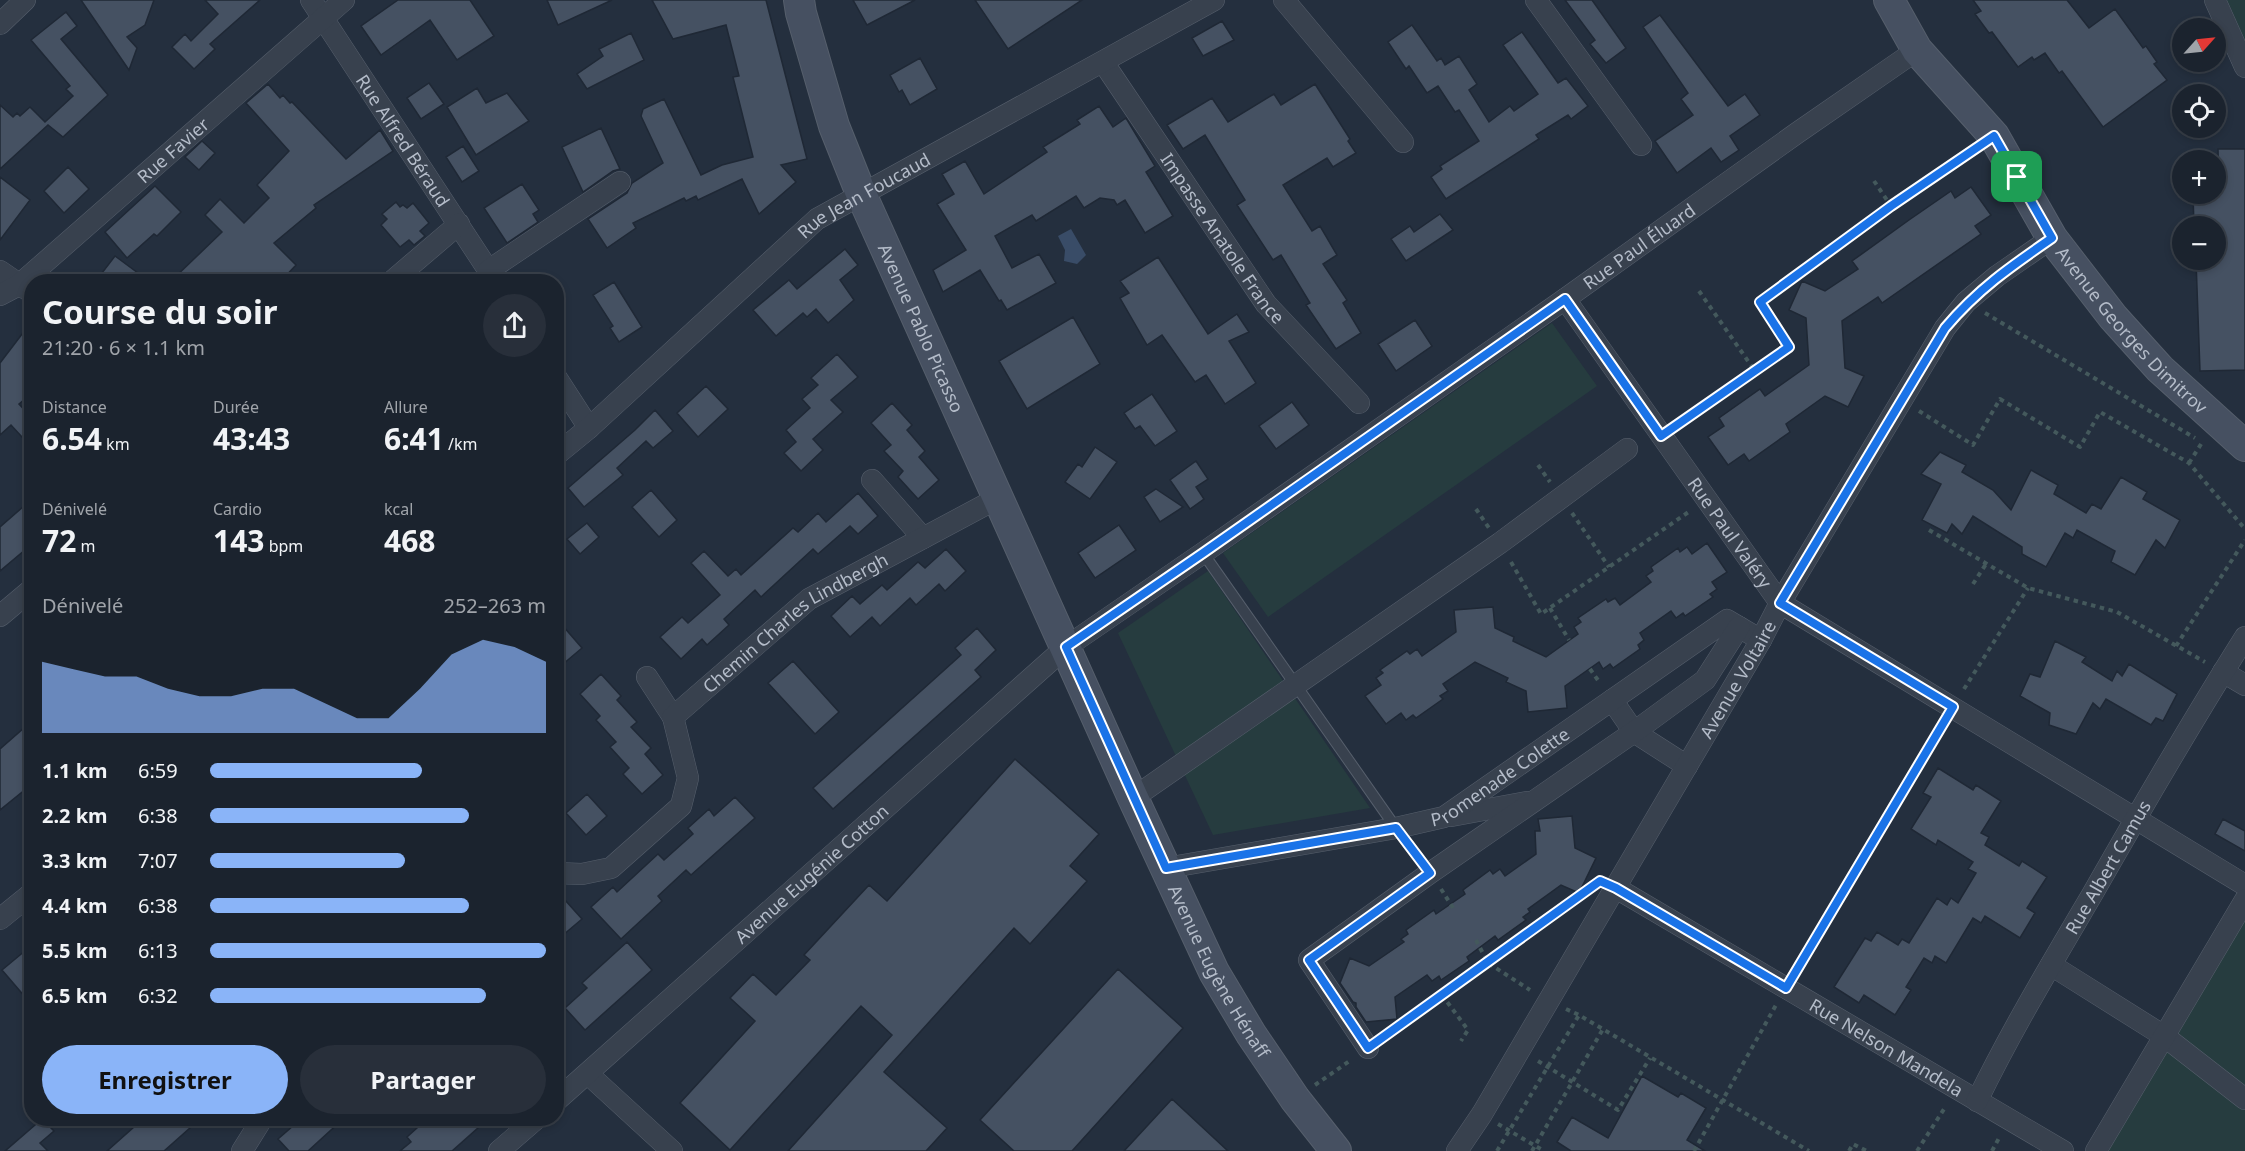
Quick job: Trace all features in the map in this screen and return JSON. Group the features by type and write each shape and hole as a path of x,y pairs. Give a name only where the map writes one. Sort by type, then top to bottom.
{"main road":[{"name":"Avenue Pablo Picasso","path":"799,0 834,126 862,196 1066,647"},
{"name":"Avenue Georges Dimitrov","path":"1889,0 1917,50 1994,136 2052,238 2113,317 2160,369 2245,446"},
{"name":"Avenue Eugène Hénaff","path":"1066,647 1214,972 1251,1034 1295,1099 1336,1151"}],"street":[{"path":"0,24 25,0"},
{"name":"Rue Alfred Béraud","path":"311,0 492,274"},
{"name":"Rue Favier","path":"41,274 344,0"},
{"name":"Rue Jean Foucaud","path":"564,448 589,428 817,219 1214,0"},
{"path":"1284,0 1403,142"},
{"path":"1536,0 1641,145"},
{"path":"2215,0 2245,67"},
{"name":"Rue Paul Éluard","path":"1066,647 1917,50"},
{"name":"Impasse Anatole France","path":"1103,62 1266,304 1359,403"},
{"path":"496,274 620,182"},
{"path":"400,274 459,224"},
{"name":"Avenue Voltaire","path":"1457,1151 1482,1114 1761,640 1780,603 1945,328 1966,302 1997,276 2052,238"},
{"path":"0,271 24,288"},
{"name":"Rue Favier","path":"0,295 24,289"},
{"name":"Rue Paul Valéry","path":"1565,299 1780,603 2245,885"},
{"path":"564,389 589,428"},
{"path":"1133,798 1500,543 1627,449"},
{"path":"872,480 923,538"},
{"name":"Chemin Charles Lindbergh","path":"673,717 809,599 998,498"},
{"path":"0,616 24,596"},
{"name":"Promenade Colette","path":"1166,868 1396,828 1444,817 1727,620 1739,627"},
{"path":"1368,1048 1309,960 1430,873 1635,732 1705,680 1739,627 1761,640"},
{"name":"Rue Albert Camus","path":"1977,1101 2000,1054 2135,819 2245,637"},
{"name":"Avenue Eugénie Cotton","path":"564,1094 1066,647"},
{"path":"2223,672 2245,685"},
{"path":"564,873 582,874 611,868 681,806 688,778 673,717 647,677"},
{"path":"1612,700 1635,732 1687,766"},
{"path":"1444,817 1535,801"},
{"name":"Rue Nelson Mandela","path":"1616,888 2063,1151"},
{"path":"0,919 24,900"},
{"path":"2096,1151 2245,900"},
{"path":"2051,965 2164,1036 2245,1099"},
{"path":"588,1074 672,1151"},
{"path":"242,1151 258,1126"},
{"path":"499,1151 528,1126"}],"lane":[{"path":"1203,553 1430,873"}],"path":[{"path":"1661,436 1789,347 1760,302 1891,206 1994,136"},
{"path":"1874,181 1891,206"},
{"path":"1698,291 1755,371"},
{"path":"1966,302 2202,442"},
{"path":"1900,400 1973,445 2000,399 2080,447 2100,412 2189,463 2245,529"},
{"path":"1476,509 1500,543 1541,614 1706,500"},
{"path":"1929,530 2028,588 2116,612 2223,672"},
{"path":"2176,645 2245,540"},
{"path":"1973,584 1986,564"},
{"path":"1694,1151 1786,988 1953,707 2028,588"},
{"path":"1550,608 1569,640"},
{"path":"1295,1099 1600,881 1616,888"},
{"path":"1476,940 1488,963 1548,1002 1579,1015 1809,1151"},
{"path":"1442,995 1468,1030 1461,1041"},
{"path":"1497,1151 1579,1015"},
{"path":"1532,1151 1603,1029"},
{"path":"1519,1049 1618,1110 1650,1058"},
{"path":"1917,1151 1956,1090"},
{"path":"1482,1114 1544,1151"},
{"path":"1849,1151 1852,1144 1868,1151"}],"green space":[{"path":"2227,0 2245,0 2245,41"},
{"path":"1552,323 1597,386 1268,617 1223,553"},
{"path":"1208,571 1370,808 1213,835 1118,633"},
{"path":"2245,913 2245,1151 2105,1151"}],"water":[{"path":"1071,229 1086,255 1077,264 1064,261 1065,250 1058,236"}],"building":[{"path":"81,0 154,0 145,25 127,37 137,48 129,70"},
{"path":"205,0 260,0 210,44 215,49 194,69 172,47 185,34 191,41 218,14"},
{"path":"398,0 470,0 494,36 457,60 430,20 381,55 361,26"},
{"path":"547,0 612,0 558,25"},
{"path":"652,0 766,0 807,159 781,165 796,182 759,214 742,179 698,200 696,196 686,201 684,198 633,223 636,228 607,248 588,219 627,193 632,183 663,163 641,116 643,109 664,99 701,175 722,165 753,157 733,77 739,76 726,25 673,39"},
{"path":"853,0 915,0 867,25"},
{"path":"975,0 1082,0 1008,49"},
{"path":"1565,0 1592,0 1626,48 1606,63 1590,44 1595,40"},
{"path":"1973,0 2067,0 2089,28 2115,9 2143,48 2146,46 2157,62 2154,64 2167,80 2103,127 2062,71 2059,73 2045,53 2034,60 2032,57 2018,67 1992,32 1989,33 1975,14 1981,11"},
{"path":"66,12 77,26 61,39 108,95 63,137 48,125 0,169 0,105 13,117 17,113 20,116 30,107 45,122 73,96 66,89 70,86 31,40"},
{"path":"1660,15 1728,106 1745,94 1760,115 1730,136 1739,150 1721,162 1711,148 1677,173 1655,141 1693,115 1681,99 1688,93 1643,27"},
{"path":"1222,21 1234,40 1203,56 1192,38"},
{"path":"1412,25 1437,61 1441,58 1445,65 1459,56 1477,84 1469,90 1489,122 1510,106 1514,111 1538,94 1503,45 1522,32 1558,83 1566,78 1588,106 1571,119 1568,115 1536,135 1539,139 1446,199 1431,177 1442,169 1440,166 1479,141 1459,110 1455,112 1438,86 1427,93 1409,66 1406,69 1388,42"},
{"path":"631,33 644,60 587,89 577,74 603,56 599,49"},
{"path":"920,58 937,89 910,105 902,90 899,92 890,75"},
{"path":"429,83 444,104 421,119 407,98"},
{"path":"268,84 280,98 283,95 290,103 292,102 346,159 380,130 393,151 314,205 316,208 274,243 296,265 288,274 178,274 222,232 205,215 220,199 244,223 269,198 257,185 289,151 246,103"},
{"path":"1315,84 1350,139 1348,141 1356,153 1333,167 1327,158 1283,185 1312,231 1320,226 1337,255 1323,264 1347,300 1343,303 1361,333 1336,349 1306,305 1310,303 1281,255 1273,260 1237,205 1245,200 1205,135 1183,149 1167,125 1212,98 1228,122 1274,94 1281,105"},
{"path":"477,88 486,103 507,93 529,121 476,155 447,107"},
{"path":"1099,106 1113,127 1126,118 1155,166 1146,172 1173,216 1145,233 1125,200 1117,205 1114,200 1100,198 1084,208 1076,196 1036,221 1032,215 995,236 1012,268 1039,254 1056,283 1007,310 980,270 943,292 933,270 966,250 937,204 954,194 942,174 965,161 984,194 1047,152 1043,147 1080,124 1077,120"},
{"path":"601,128 620,169 613,171 583,192 562,147"},
{"path":"202,141 215,153 199,170 185,157"},
{"path":"463,146 479,171 462,182 446,157"},
{"path":"2245,149 2245,370 2200,371 2196,270 2226,270 2226,216 2194,216 2193,204 2226,204 2226,150 2218,150"},
{"path":"68,167 89,189 64,213 44,191"},
{"path":"0,177 30,200 0,240"},
{"path":"522,184 539,210 533,214 538,222 507,243 484,208"},
{"path":"155,186 181,212 157,236 154,234 127,258 105,232"},
{"path":"1971,187 1991,215 1975,226 1981,234 1882,303 1878,297 1842,321 1845,368 1864,376 1848,407 1825,396 1786,424 1790,432 1749,461 1744,454 1728,465 1708,437 1724,426 1719,418 1760,389 1765,396 1809,365 1806,318 1789,310 1802,281 1825,291 1858,269 1852,261 1909,220 1951,191 1955,198"},
{"path":"396,202 400,207 403,205 407,208 413,203 429,223 420,231 425,236 414,245 409,240 400,247 381,225 387,219 382,214"},
{"path":"1440,214 1453,230 1406,261 1391,239 1410,226 1414,232"},
{"path":"845,249 858,265 840,280 854,300 828,323 816,309 807,317 803,313 776,336 753,310 789,280 797,289"},
{"path":"115,256 139,274 101,274"},
{"path":"1158,257 1208,334 1237,314 1249,332 1229,341 1256,383 1225,404 1206,375 1195,382 1162,335 1147,345 1120,298 1129,293 1120,281"},
{"path":"614,282 642,327 619,342 610,328 613,326 593,295"},
{"path":"1073,317 1100,364 1027,409 999,361"},
{"path":"1415,320 1432,346 1396,371 1378,344"},
{"path":"24,332 24,400 19,404 24,409 24,435 22,437 11,425 0,435 0,363"},
{"path":"837,354 858,377 831,400 843,412 813,439 823,450 801,471 784,453 796,442 786,430 810,408 802,399 818,385 811,378"},
{"path":"706,386 728,409 698,437 677,413"},
{"path":"1152,394 1177,431 1155,446 1140,426 1135,429 1124,413"},
{"path":"1292,402 1309,425 1276,449 1259,426"},
{"path":"892,403 912,425 907,430 925,451 919,457 939,480 918,499 898,477 903,471 884,451 891,445 871,423"},
{"path":"655,410 673,431 653,448 646,441 617,468 623,475 584,507 568,488"},
{"path":"1095,447 1117,462 1090,499 1065,482 1078,464 1082,467"},
{"path":"1940,452 1966,465 1962,472 1993,490 2011,510 2031,470 2058,485 2054,494 2086,513 2092,504 2101,509 2121,477 2147,492 2143,499 2180,520 2165,548 2156,540 2135,575 2111,562 2115,551 2077,530 2073,538 2065,533 2046,567 2022,554 2022,547 1973,516 1962,534 1952,524 1947,533 1922,520 1941,484 1921,474"},
{"path":"1196,461 1208,479 1196,487 1204,499 1190,509 1170,480"},
{"path":"1156,489 1183,507 1160,522 1144,497"},
{"path":"651,490 677,520 659,537 632,507"},
{"path":"858,493 878,516 858,534 850,526 818,554 813,549 761,597 755,590 724,619 729,625 707,645 702,639 681,659 660,637 682,617 688,623 720,595 691,563 704,551 728,576 736,569 741,575 793,528 798,532 818,513 826,522"},
{"path":"24,506 24,551 0,571 0,527"},
{"path":"587,523 599,537 580,554 567,539"},
{"path":"1119,525 1136,550 1095,578 1078,553"},
{"path":"1707,543 1727,572 1712,582 1717,589 1710,594 1713,597 1685,616 1683,613 1676,618 1671,611 1640,633 1644,640 1638,645 1640,649 1613,668 1610,664 1603,669 1599,662 1565,686 1567,708 1528,712 1526,691 1506,682 1508,678 1475,662 1443,684 1448,691 1440,696 1443,699 1416,718 1413,715 1406,720 1401,713 1386,724 1365,696 1381,685 1376,678 1383,673 1380,670 1407,651 1410,654 1417,649 1422,656 1456,632 1454,610 1493,607 1495,628 1514,637 1513,641 1546,657 1578,634 1574,627 1581,622 1578,618 1606,599 1608,602 1615,598 1620,605 1651,582 1646,576 1653,571 1651,567 1678,548 1680,552 1687,547 1692,554"},
{"path":"946,549 966,571 945,591 939,584 916,605 910,598 880,626 872,617 850,637 831,616 852,596 860,604 882,585 887,590 918,562 925,568"},
{"path":"564,627 582,648 564,663"},
{"path":"977,628 996,650 975,670 981,677 833,809 813,788 961,655 955,648"},
{"path":"2055,641 2086,657 2082,662 2112,681 2117,671 2122,676 2129,664 2177,694 2163,721 2156,718 2151,725 2106,699 2100,709 2093,703 2076,734 2049,725 2050,713 2020,696 2030,674 2040,677"},
{"path":"793,661 839,712 815,734 768,683"},
{"path":"601,674 621,696 617,700 637,722 631,727 651,748 645,754 663,775 642,794 623,774 629,768 610,747 616,742 596,720 600,716 580,694"},
{"path":"24,728 24,790 0,810 0,749"},
{"path":"1015,759 1099,834 1070,866 1087,881 1030,944 1014,928 884,1072 947,1128 926,1151 788,1151 892,1035 861,1006 730,1150 680,1103 755,1021 730,998 753,974 776,995 810,960 804,955 869,885 887,901"},
{"path":"1938,768 1973,790 1976,785 2001,801 1981,833 1989,837 1985,845 2019,866 2022,861 2047,877 2027,908 2035,913 2020,938 1985,916 1981,923 1973,918 1946,963 1935,956 1932,963 1924,958 1906,987 1911,990 1895,1015 1864,995 1859,1003 1834,987 1865,938 1871,941 1877,932 1898,945 1902,939 1909,943 1937,898 1947,905 1951,898 1958,903 1976,873 1968,869 1973,862 1938,840 1936,845 1911,829 1931,797 1923,793"},
{"path":"587,794 607,816 586,835 566,813"},
{"path":"735,797 755,818 691,875 686,870 658,896 662,901 621,939 591,907 613,887 617,892 658,854 664,860 693,834 688,828 709,809 714,816"},
{"path":"1572,816 1575,848 1596,858 1579,893 1561,885 1528,909 1530,912 1523,917 1526,920 1498,940 1495,936 1467,957 1469,961 1441,980 1439,976 1432,981 1427,975 1395,997 1397,1019 1366,1022 1356,1007 1356,1003 1340,983 1350,958 1369,966 1404,942 1401,939 1408,934 1406,930 1434,910 1436,914 1465,894 1463,890 1490,870 1493,874 1500,869 1505,876 1536,854 1535,831 1540,831 1538,819"},
{"path":"2223,819 2245,831 2245,851 2215,834"},
{"path":"564,899 582,919 564,934"},
{"path":"627,942 652,970 585,1030 565,1008 587,988 582,983"},
{"path":"24,952 24,996 2,970"},
{"path":"1118,969 1183,1028 1072,1151 1014,1151 980,1120"},
{"path":"1642,1076 1678,1097 1681,1093 1706,1108 1687,1140 1705,1151 1571,1151 1557,1142 1572,1117 1608,1138"},
{"path":"1172,1099 1228,1151 1124,1151"},
{"path":"34,1126 49,1126 54,1131 40,1143 48,1151 5,1151"},
{"path":"135,1126 192,1126 164,1151 107,1151"},
{"path":"293,1126 335,1126 308,1151 289,1151 278,1139"},
{"path":"419,1126 480,1126 452,1151 400,1151 411,1142 407,1137"}],"route":[{"path":"1994,136 2017,177 2052,238 1997,276 1966,302 1945,328 1780,603 1953,707 1786,988 1616,888 1600,881 1368,1048 1309,960 1430,873 1396,828 1166,868 1066,647 1565,299 1661,436 1789,347 1760,302 1825,254 1994,136"}]}
